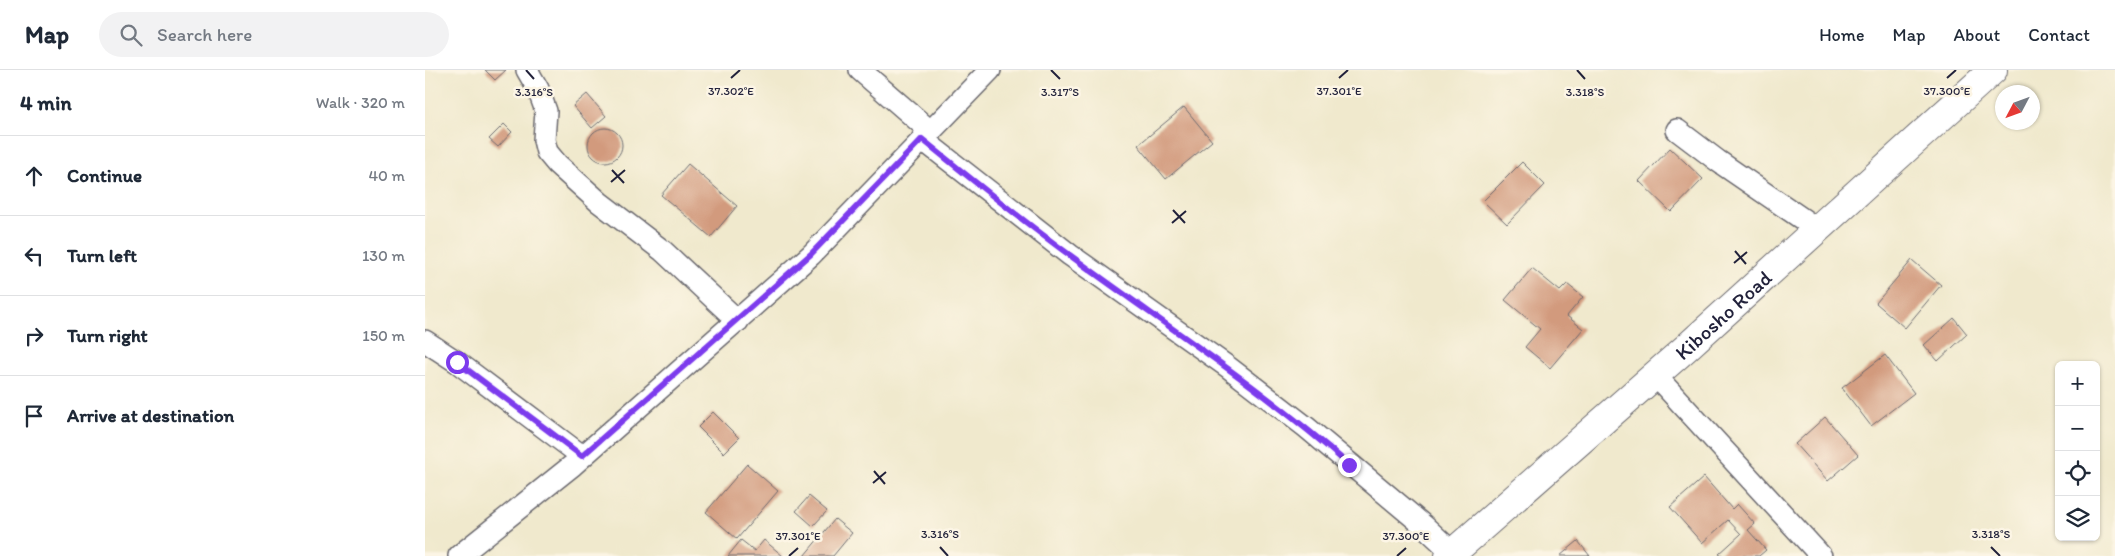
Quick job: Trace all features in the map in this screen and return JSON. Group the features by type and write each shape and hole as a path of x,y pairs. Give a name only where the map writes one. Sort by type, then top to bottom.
{"street":[{"path":"527,70 538,89 546,111 544,140 547,152 557,164 599,202 663,251 738,321"},
{"path":"860,70 926,135 1070,255 1221,362 1306,427 1423,525 1451,554"},
{"path":"459,556 582,456 738,321 811,254 990,70"},
{"name":"Kibosho Road","path":"1451,554 1655,375 1993,70"},
{"path":"1677,130 1718,161 1817,229"},
{"path":"425,341 457,362 582,456"},
{"path":"1655,375 1821,556"}],"building":[{"path":"485,70 506,70 495,80"},
{"path":"587,94 606,116 592,128 573,106"},
{"path":"1184,107 1212,141 1166,179 1138,145"},
{"path":"504,124 512,132 498,147 489,139"},
{"path":"605,128 617,133 622,145 617,157 605,162 593,157 588,145 593,133"},
{"path":"1670,148 1703,179 1671,212 1639,181"},
{"path":"1522,162 1545,185 1507,224 1483,201"},
{"path":"688,164 737,206 711,237 661,195"},
{"path":"1912,260 1941,285 1905,328 1876,303"},
{"path":"1532,268 1560,291 1567,284 1583,297 1567,316 1583,329 1550,368 1525,347 1540,329 1505,300"},
{"path":"1954,318 1967,334 1938,361 1924,345"},
{"path":"1885,355 1914,393 1871,426 1842,388"},
{"path":"713,412 739,438 724,453 698,427"},
{"path":"1825,417 1858,455 1828,481 1795,444"},
{"path":"747,464 778,491 737,539 706,512"},
{"path":"1704,477 1732,509 1737,504 1755,524 1748,530 1766,550 1759,556 1722,556 1719,554 1741,534 1728,520 1702,543 1670,507"},
{"path":"809,496 827,511 813,526 796,511"},
{"path":"835,519 852,533 833,556 804,556"},
{"path":"741,540 755,551 764,540 783,556 728,556"},
{"path":"1578,541 1590,556 1560,556"}],"route":[{"path":"457,362 582,456 738,321 811,254 922,139 1070,255 1228,367 1306,427 1349,465"}]}
